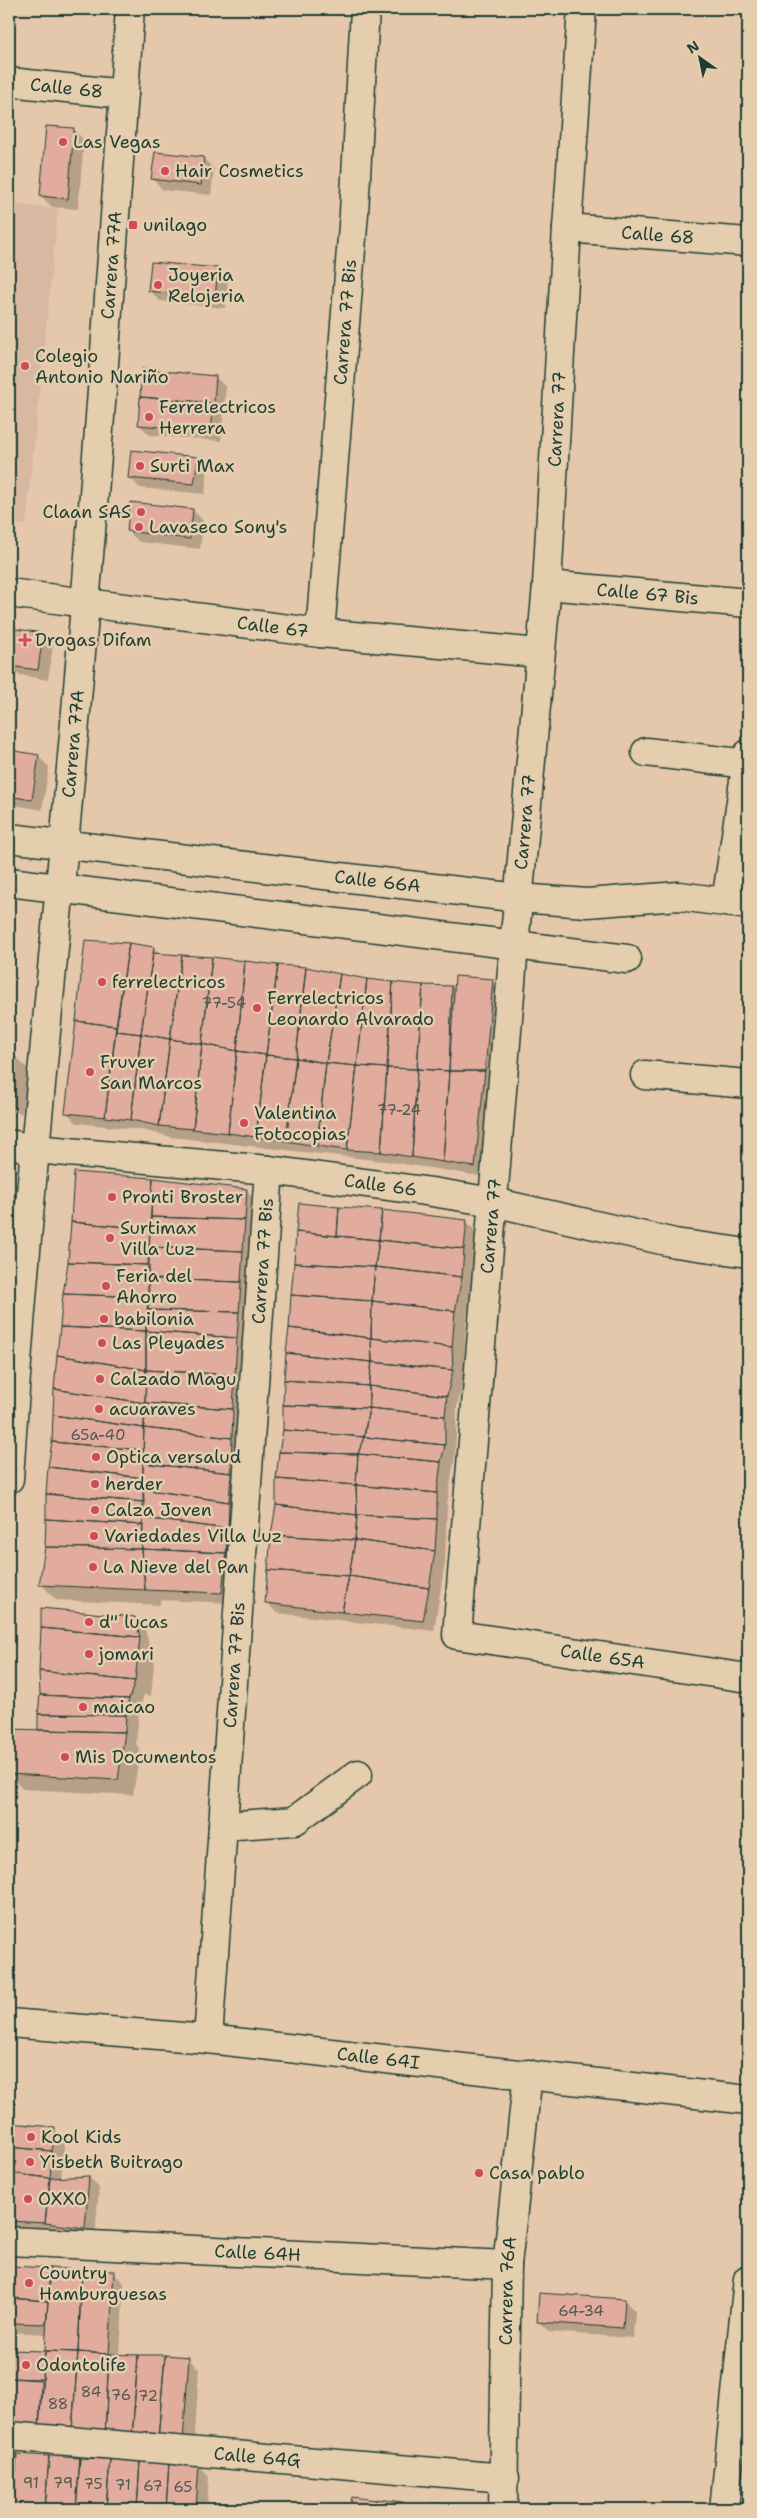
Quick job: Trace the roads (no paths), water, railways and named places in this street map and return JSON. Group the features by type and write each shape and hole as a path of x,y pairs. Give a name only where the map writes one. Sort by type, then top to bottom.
{"street":[{"name":"Carrera 77A","path":"9,1479 16,1358 22,1146 64,846 96,480 130,9"},
{"name":"Carrera 77 Bis","path":"320,633 354,213 365,9"},
{"name":"Carrera 77","path":"457,1635 539,653 548,585 567,228 582,9"},
{"name":"Calle 68","path":"9,82 124,94"},
{"name":"Calle 68","path":"567,228 748,242"},
{"name":"Calle 67 Bis","path":"548,585 748,603"},
{"name":"Calle 67","path":"9,593 320,633 539,653"},
{"path":"646,752 748,760 737,903"},
{"name":"Calle 66A","path":"9,838 64,846 519,898 587,903 679,896 737,903"},
{"path":"9,882 627,959"},
{"path":"645,1075 748,1084"},
{"name":"Calle 66","path":"22,1146 269,1170 493,1202 674,1243 748,1253"},
{"name":"Carrera 77 Bis","path":"208,2039 269,1170"},
{"name":"Calle 65A","path":"457,1635 748,1678"},
{"path":"223,1826 294,1820 358,1774"},
{"name":"Calle 64I","path":"9,2022 208,2039 748,2100"},
{"name":"Carrera 76A","path":"503,2509 507,2265 528,2074"},
{"name":"Calle 64H","path":"9,2241 507,2265"},
{"path":"724,2509 748,2279"},
{"name":"Calle 64G","path":"9,2436 505,2478"}],"place":[{"name":"Las Vegas","path":"63,142"},
{"name":"Hair Cosmetics","path":"165,171"},
{"name":"unilago","path":"133,225"},
{"name":"Joyeria Relojeria","path":"158,285"},
{"name":"Colegio Antonio Nariño","path":"25,366"},
{"name":"Ferrelectricos Herrera","path":"149,417"},
{"name":"Surti Max","path":"140,466"},
{"name":"Claan SAS","path":"141,512"},
{"name":"Lavaseco Sony's","path":"139,527"},
{"name":"Drogas Difam","path":"25,640"},
{"name":"ferrelectricos","path":"102,982"},
{"name":"Ferrelectricos Leonardo Alvarado","path":"257,1008"},
{"name":"Fruver San Marcos","path":"90,1072"},
{"name":"Valentina Fotocopias","path":"244,1123"},
{"name":"Pronti Broster","path":"112,1197"},
{"name":"Surtimax Villa Luz","path":"110,1238"},
{"name":"Feria del Ahorro","path":"106,1286"},
{"name":"babilonia","path":"104,1319"},
{"name":"Las Pleyades","path":"102,1343"},
{"name":"Calzado Magu","path":"100,1379"},
{"name":"acuaraves","path":"99,1409"},
{"name":"Optica versalud","path":"96,1457"},
{"name":"herder","path":"95,1484"},
{"name":"Calza Joven","path":"95,1510"},
{"name":"Variedades Villa Luz","path":"94,1536"},
{"name":"La Nieve del Pan","path":"93,1567"},
{"name":"d\" lucas","path":"89,1622"},
{"name":"jomari","path":"89,1654"},
{"name":"maicao","path":"83,1707"},
{"name":"Mis Documentos","path":"65,1757"},
{"name":"Kool Kids","path":"31,2137"},
{"name":"Yisbeth Buitrago","path":"30,2162"},
{"name":"Casa pablo","path":"479,2173"},
{"name":"OXXO","path":"28,2199"},
{"name":"Country Hamburguesas","path":"29,2283"},
{"name":"Odontolife","path":"26,2365"}]}
